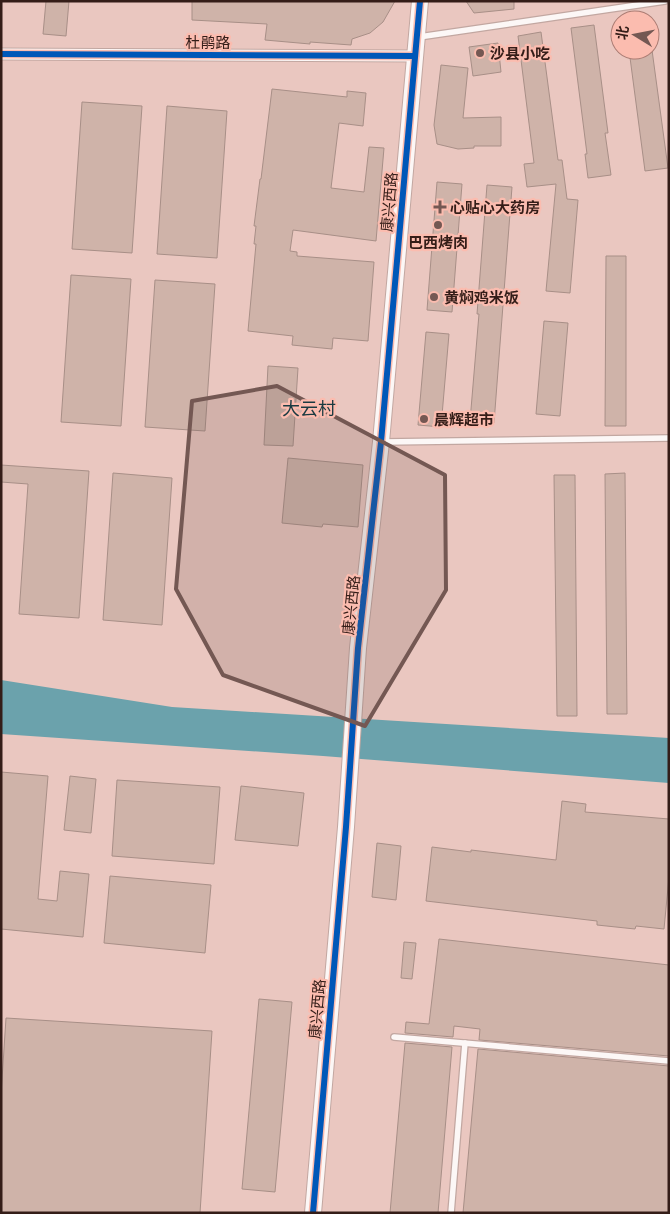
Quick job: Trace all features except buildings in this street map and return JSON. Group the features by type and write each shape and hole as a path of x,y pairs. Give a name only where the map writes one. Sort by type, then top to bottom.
{"street":[{"name":"康兴西路","path":"313,1213 346,827 358,648 381,442 420,1"},
{"name":"杜鹃路","path":"1,54 415,56"}],"lane":[{"path":"417,37 665,1"},
{"path":"381,442 669,438"},
{"path":"394,1037 669,1061"},
{"path":"450,1213 465,1043"}],"highlighted area":[{"path":"277,386 445,475 446,590 365,726 223,675 176,589 192,401"}],"water":[{"path":"1,680 172,707 669,738 669,783 323,756 1,734"}],"cycle path":[{"path":"313,1213 346,827 358,648 381,442 420,1"},
{"path":"1,54 415,56"}],"place":[{"name":"沙县小吃","path":"480,53"},
{"name":"心贴心大药房","path":"440,207"},
{"name":"巴西烤肉","path":"438,225"},
{"name":"黄焖鸡米饭","path":"434,297"},
{"name":"晨辉超市","path":"424,419"}],"district":[{"name":"大云村","path":"309,409"}]}
